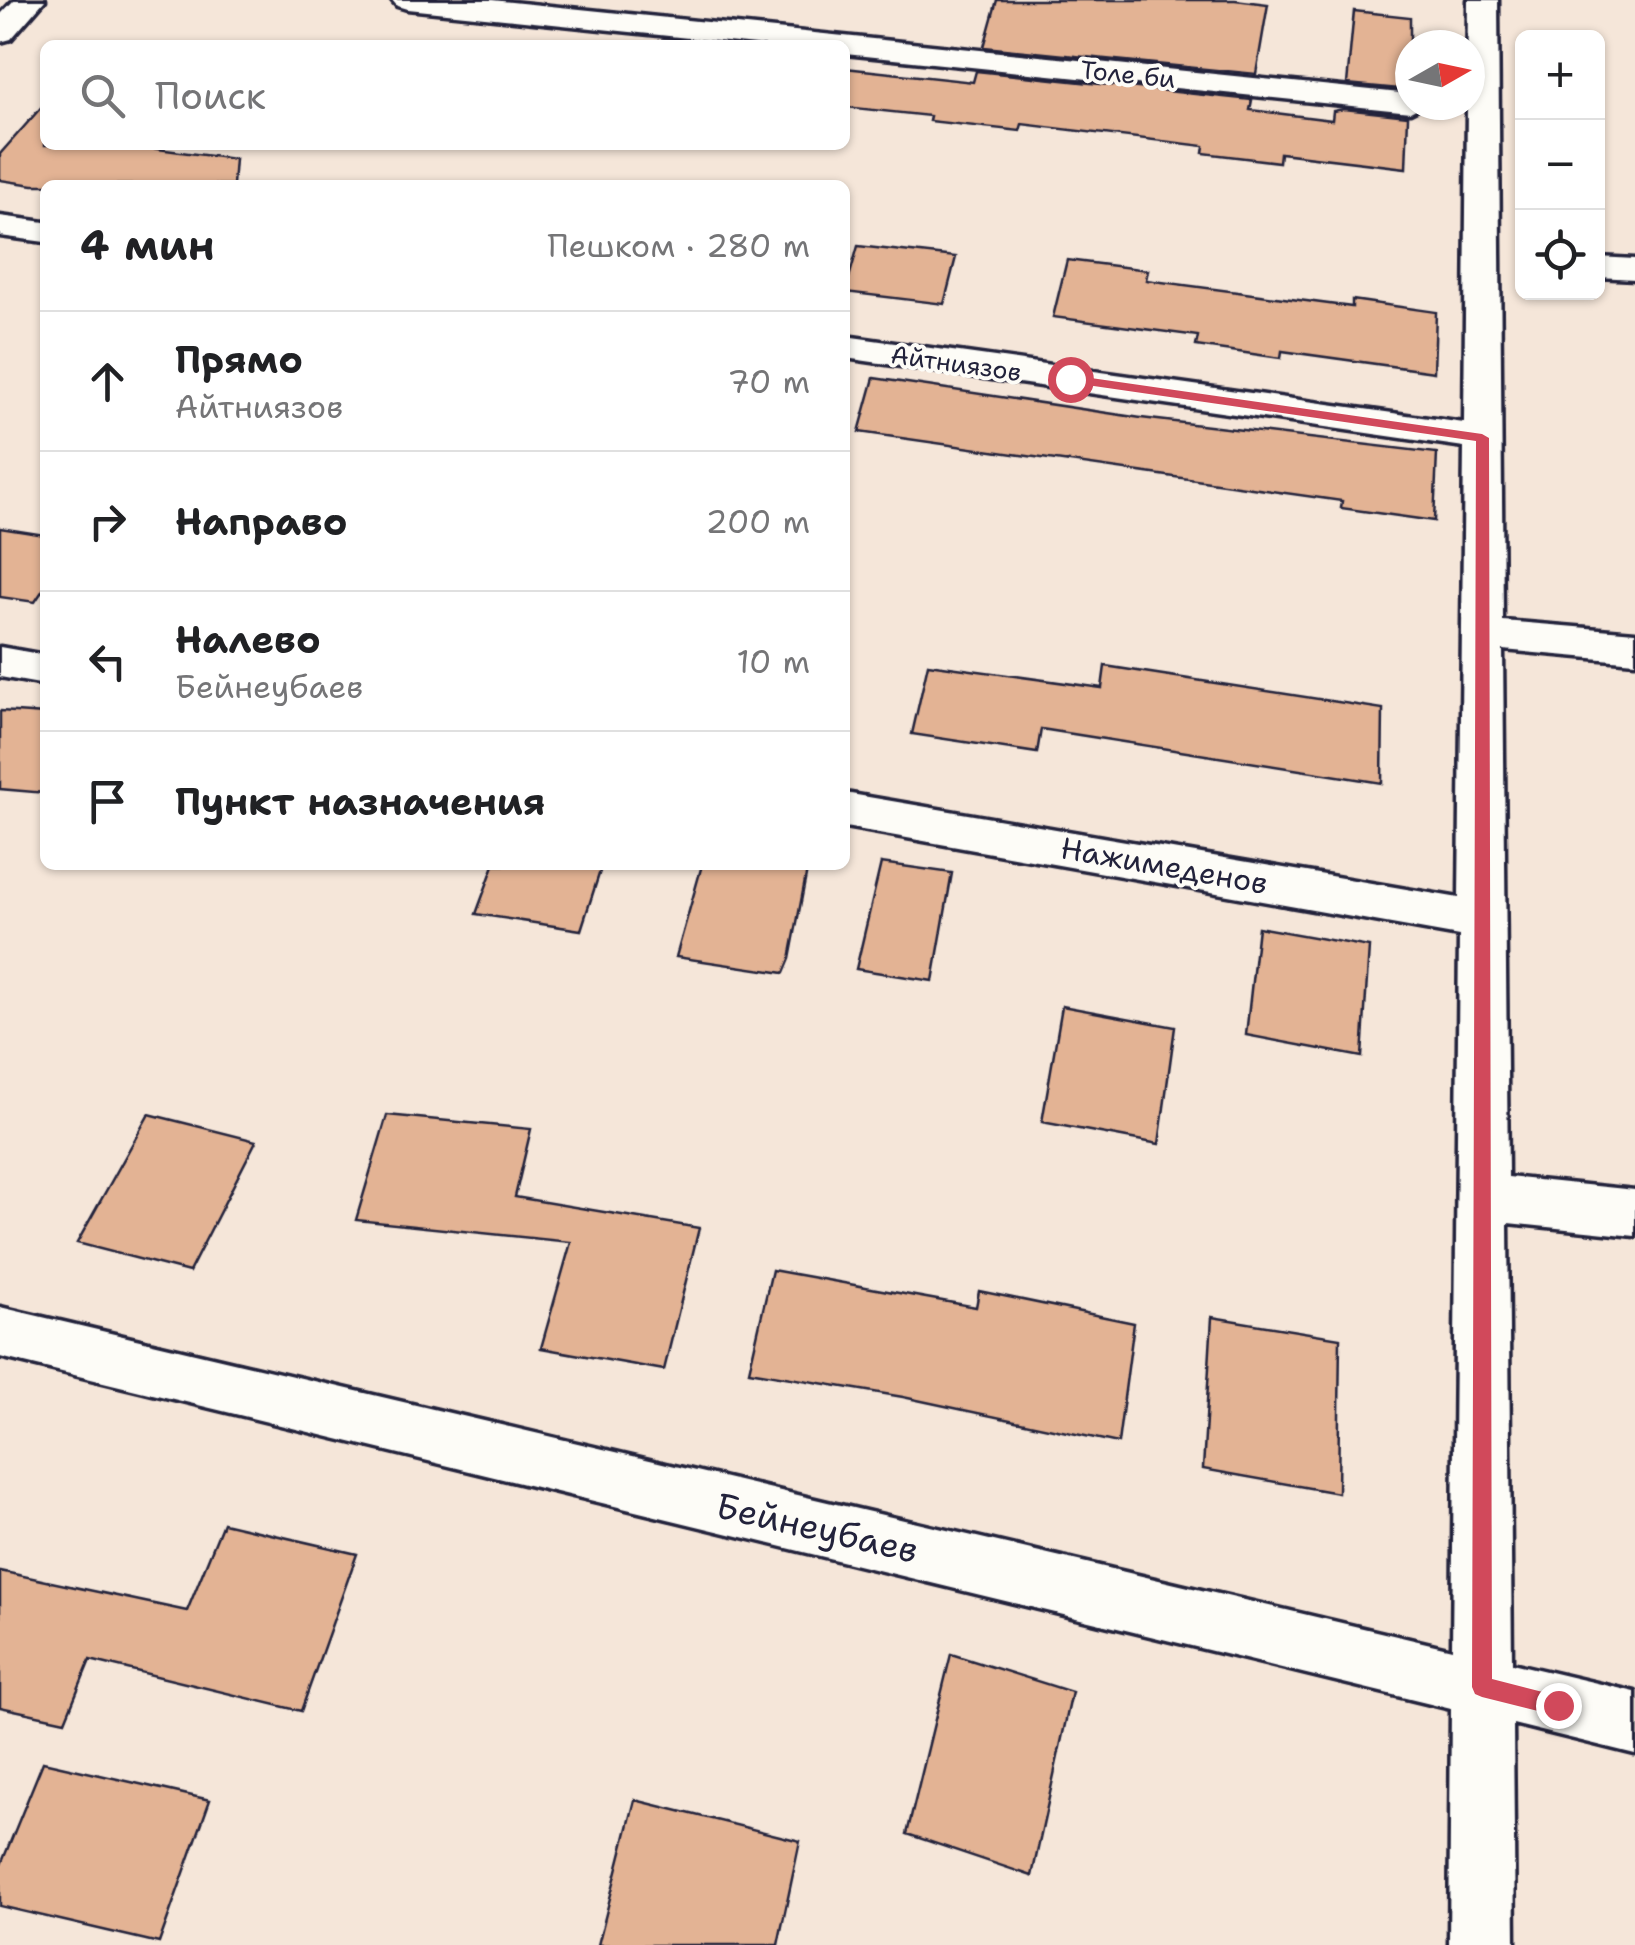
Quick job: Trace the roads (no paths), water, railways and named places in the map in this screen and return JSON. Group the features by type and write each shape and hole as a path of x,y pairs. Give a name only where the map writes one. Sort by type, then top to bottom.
{"street":[{"path":"0,33 30,0"},
{"name":"Толе би","path":"407,0 795,40"},
{"path":"1482,0 1482,30"},
{"name":"Толе би","path":"850,46 1395,102"},
{"path":"1482,1945 1482,438 1496,260 1483,120"},
{"path":"0,226 40,231"},
{"path":"1605,267 1635,269"},
{"name":"Айтниязов","path":"850,348 1482,438"},
{"path":"1482,634 1635,647"},
{"path":"0,662 40,669"},
{"name":"Нажимеденов","path":"850,811 1482,921"},
{"path":"1482,1197 1635,1213"},
{"name":"Бейнеубаев","path":"0,1332 1635,1723"}]}
